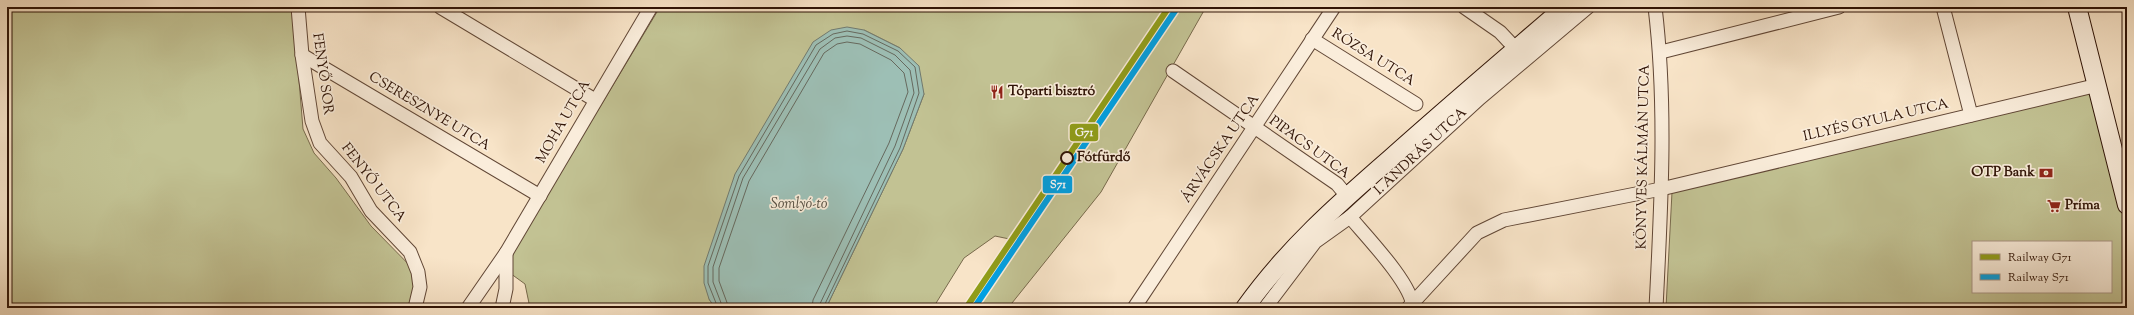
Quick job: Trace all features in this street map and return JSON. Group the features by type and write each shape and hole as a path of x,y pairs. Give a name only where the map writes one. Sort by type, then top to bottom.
{"main road":[{"name":"I. ANDRÁS UTCA","path":"1245,308 1297,245 1347,196 1565,7"},
{"path":"2078,7 2127,205"}],"street":[{"name":"FENYŐ SOR","path":"298,7 302,55 312,121 320,143"},
{"path":"440,7 595,100"},
{"name":"MOHA UTCA","path":"468,308 506,253 651,7"},
{"name":"ÁRVÁCSKA UTCA","path":"1134,308 1334,7"},
{"path":"1464,7 1500,32 1516,49"},
{"name":"I. ANDRÁS UTCA","path":"1266,308 1315,242 1350,217 1480,98 1588,7"},
{"name":"KÖNYVES KÁLMÁN UTCA","path":"1656,7 1661,52 1663,124 1662,189 1656,308"},
{"path":"1661,52 1839,7"},
{"path":"1943,7 1971,115"},
{"name":"RÓZSA UTCA","path":"1312,39 1416,104"},
{"name":"CSERESZNYE UTCA","path":"302,55 540,196"},
{"name":"PIPACS UTCA","path":"1174,71 1337,184 1347,196"},
{"name":"ILLYÉS GYULA UTCA","path":"1411,306 1477,233 1504,220 1662,189 2098,85"},
{"name":"FENYŐ UTCA","path":"320,143 351,177 372,211 410,252 418,272 420,287 415,308"},
{"path":"1350,217 1405,284 1411,306"},
{"path":"502,308 506,289 506,253"}],"green space":[{"path":"7,7 293,7 303,129 314,153 336,178 371,226 425,281 418,308 7,308"},
{"path":"660,7 1206,7 1101,192 1008,308 974,308 1019,241 995,236 964,258 933,308 826,308 903,149 924,94 900,48 864,30 709,299 715,308 530,308 525,284 503,268"},
{"path":"2092,92 2127,214 2127,308 1666,308 1672,192"}],"water":[{"name":"Somlyó-tó","path":"847,27 864,30 900,48 919,66 924,94 903,149 826,308 715,308 709,299 704,283 704,266 735,174 813,42 831,30"}],"rail line":[{"name":"G71","path":"966,308 1169,7"},
{"name":"S71","path":"974,308 1175,11"}],"place":[{"name":"Tóparti bisztró","path":"997,92"},
{"name":"Fótfürdő","path":"1067,158"},
{"name":"OTP Bank","path":"2046,173"},
{"name":"Príma","path":"2054,206"}]}
